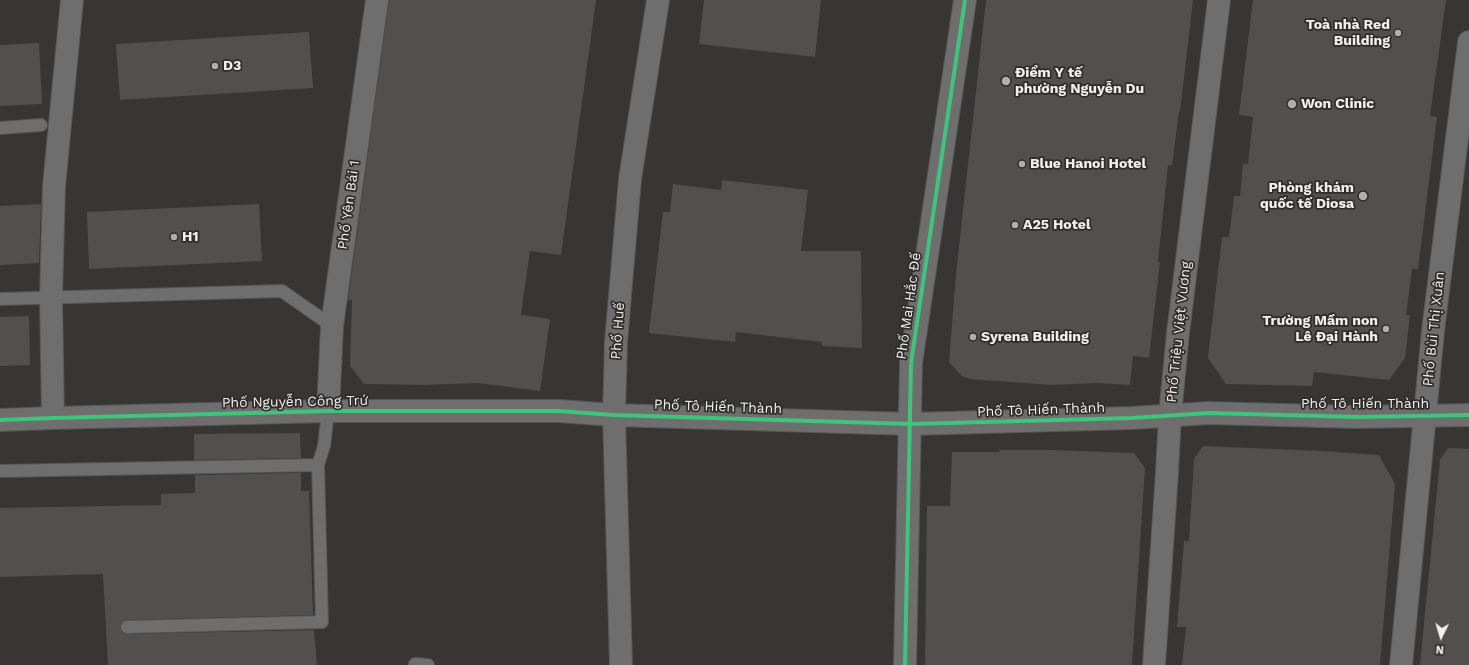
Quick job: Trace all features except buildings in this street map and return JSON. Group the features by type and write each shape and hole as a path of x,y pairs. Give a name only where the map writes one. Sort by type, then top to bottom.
{"street":[{"path":"53,418 51,297 54,186 72,0"},
{"name":"Phố Yên Bái 1","path":"328,411 332,326 376,0"},
{"name":"Phố Huế","path":"621,665 614,415 616,342 630,179 658,0"},
{"name":"Phố Mai Hắc Đế","path":"905,665 911,363 965,0"},
{"name":"Phố Triệu Việt Vương","path":"1154,665 1170,415 1178,333 1219,0"},
{"name":"Phố Bùi Thị Xuân","path":"1401,665 1433,331 1469,42"},
{"name":"Phố Nguyễn Công Trứ","path":"0,420 328,411 559,411 614,415"},
{"name":"Phố Tô Hiến Thành","path":"614,415 910,424 958,424 1209,413 1357,417 1469,415"}],"lane":[{"path":"0,128 41,125"},
{"path":"0,299 282,291 332,326"},
{"path":"127,627 322,622 318,465 324,446 328,411"},
{"path":"0,471 318,465"},
{"path":"415,664 428,665"}],"cycle path":[{"path":"905,665 911,363 965,0"},
{"path":"0,420 328,411 559,411 614,415 911,424 1132,418 1209,413 1357,417 1469,415"}],"place":[{"name":"Toà nhà Red Building","path":"1398,33"},
{"name":"D3","path":"215,66"},
{"name":"Điểm Y tế phường Nguyễn Du","path":"1006,81"},
{"name":"Won Clinic","path":"1292,104"},
{"name":"Blue Hanoi Hotel","path":"1022,164"},
{"name":"Phòng khám quốc tế Diosa","path":"1363,196"},
{"name":"A25 Hotel","path":"1015,225"},
{"name":"H1","path":"174,237"},
{"name":"Trường Mầm non Lê Đại Hành","path":"1386,329"},
{"name":"Syrena Building","path":"973,337"}]}
